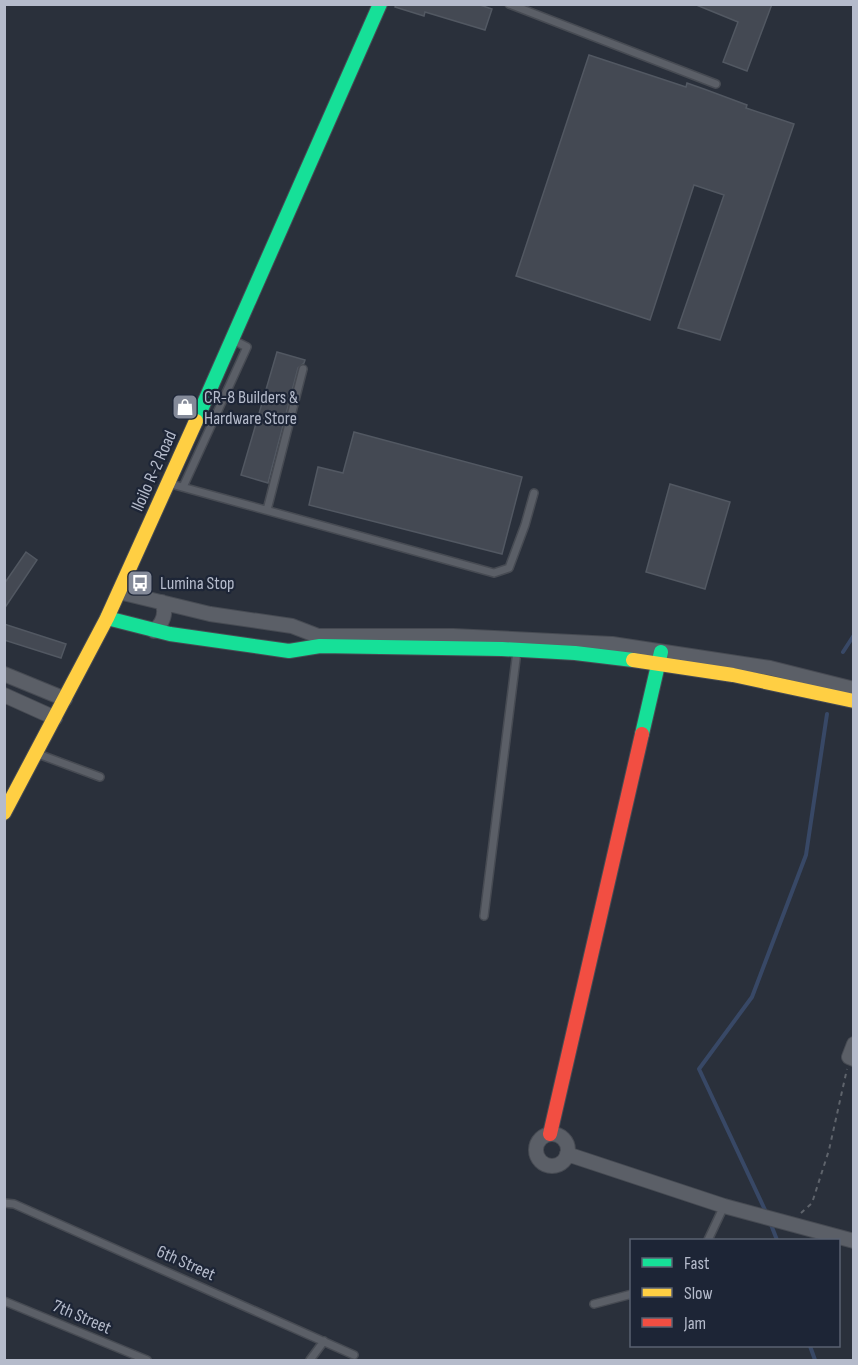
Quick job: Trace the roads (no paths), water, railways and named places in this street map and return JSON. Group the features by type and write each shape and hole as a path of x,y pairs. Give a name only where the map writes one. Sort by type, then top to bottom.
{"street":[{"name":"Iloilo R-2 Road","path":"4,813 107,618 380,4"},
{"path":"119,592 210,614 292,626 318,636 370,642"},
{"path":"154,631 164,617 165,607 162,602"},
{"path":"205,640 210,614"},
{"path":"107,618 154,631 289,651 370,642 611,650 768,674 831,689 854,689"},
{"path":"289,651 292,626"},
{"path":"549,1134 660,657"},
{"path":"4,674 64,699"},
{"path":"831,689 854,701"},
{"path":"4,695 55,718"},
{"path":"851,1058 854,1044"},
{"path":"549,1134 556,1135 565,1141 567,1154 564,1160 554,1167 543,1164 538,1159 537,1145 549,1134"},
{"path":"567,1154 724,1206 854,1241"}],"lane":[{"path":"509,4 716,84"},
{"path":"183,487 248,347 232,340"},
{"path":"267,510 303,369"},
{"path":"168,483 494,573 509,568 534,493"},
{"path":"484,916 526,647"},
{"path":"35,754 100,777"},
{"name":"6th Street","path":"4,1203 24,1208 354,1355"},
{"path":"708,1239 724,1206"},
{"path":"594,1304 630,1295"},
{"name":"7th Street","path":"4,1301 147,1360"},
{"path":"310,1360 324,1341"}],"waterway":[{"path":"843,652 854,635"},
{"path":"766,1212 699,1069 752,997 806,855 827,714"},
{"path":"770,1222 777,1239"},
{"path":"810,1347 815,1360"}],"place":[{"name":"CR-8 Builders & Hardware Store","path":"185,407"},
{"name":"Lumina Stop","path":"140,583"}]}
